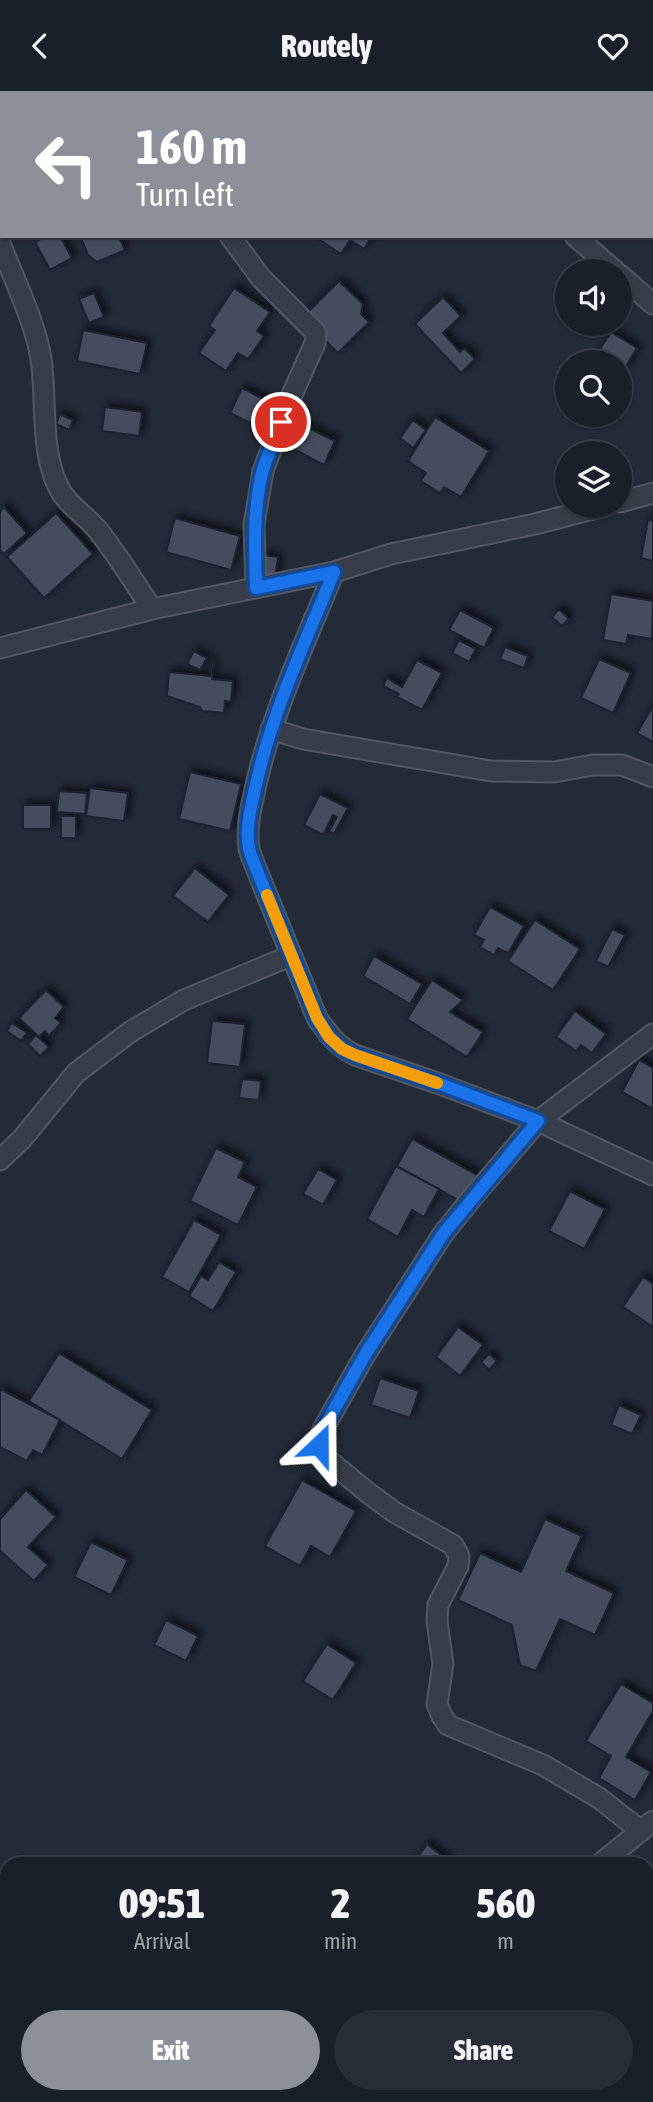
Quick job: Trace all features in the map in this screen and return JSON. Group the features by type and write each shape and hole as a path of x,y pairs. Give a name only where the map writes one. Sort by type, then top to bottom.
{"street":[{"path":"231,238 261,278 316,333 316,343 291,397 263,471 254,525 256,588"},
{"path":"577,238 601,259"},
{"path":"0,243 27,312 41,358 49,459 57,486 68,502 88,518 105,539 152,609"},
{"path":"632,286 653,304"},
{"path":"632,499 653,493"},
{"path":"0,647 152,609 334,572 391,554 558,518"},
{"path":"334,572 271,729 250,813 249,847 317,1018 329,1037 342,1049 382,1066 440,1084 538,1121 653,1175"},
{"path":"271,729 303,739 491,771 554,772 593,765 622,765 653,777"},
{"path":"0,1160 22,1139 76,1073 130,1032 184,1000 290,955"},
{"path":"609,1857 647,1826 543,1765 448,1725 437,1704 443,1664 437,1621 438,1605 458,1566 459,1556 453,1545 394,1512 367,1492 326,1458 319,1445 323,1429 365,1355 443,1234 538,1121 653,1034"}],"building":[{"path":"42,238 61,238 72,258 50,270 35,242"},
{"path":"81,238 119,238 125,250 97,262 88,255"},
{"path":"317,238 371,238 364,249 350,240 341,254"},
{"path":"339,281 363,304 361,314 369,322 338,353 302,318"},
{"path":"234,288 270,312 257,331 264,336 248,359 238,353 226,371 199,353 215,330 209,326"},
{"path":"94,293 104,317 89,323 79,299"},
{"path":"443,297 461,316 443,333 460,352 464,348 475,359 461,373 415,324"},
{"path":"83,330 147,343 140,374 77,361"},
{"path":"608,336 618,336 637,348 632,356 632,350 600,350"},
{"path":"242,388 271,403 259,427 230,413"},
{"path":"105,407 142,412 139,436 102,431"},
{"path":"60,414 73,420 69,430 56,424"},
{"path":"435,417 489,451 461,497 444,487 440,493 421,481 426,473 408,461"},
{"path":"413,420 426,430 413,448 400,438"},
{"path":"297,422 335,441 324,465 286,445"},
{"path":"4,507 27,533 4,554 0,550 0,511"},
{"path":"56,513 93,554 44,598 7,557"},
{"path":"175,518 240,536 231,570 166,552"},
{"path":"648,520 653,521 653,561 641,558"},
{"path":"264,555 278,557 275,578 261,576"},
{"path":"611,594 653,601 652,639 628,635 626,644 603,640"},
{"path":"559,609 569,619 562,626 552,617"},
{"path":"460,610 494,628 484,648 449,630"},
{"path":"459,640 476,649 469,662 452,653"},
{"path":"505,647 528,656 524,668 500,659"},
{"path":"194,651 207,658 200,670 187,664"},
{"path":"212,659 212,679 233,681 231,702 225,701 224,713 202,711 200,707 167,696 169,672 210,676"},
{"path":"599,659 631,673 613,713 581,698"},
{"path":"417,660 442,673 422,710 383,686 387,678 402,687"},
{"path":"653,706 653,742 637,733"},
{"path":"190,772 241,784 230,831 179,819"},
{"path":"90,788 128,793 124,821 86,816"},
{"path":"59,791 87,793 85,814 57,812"},
{"path":"320,794 348,808 334,834 329,831 337,817 333,815 323,835 304,825"},
{"path":"23,805 51,805 51,829 23,829"},
{"path":"61,816 76,816 76,838 61,838"},
{"path":"195,868 229,895 208,922 173,896"},
{"path":"490,907 524,926 508,953 498,948 494,955 480,947 484,940 474,935"},
{"path":"535,920 580,949 553,990 508,961"},
{"path":"612,929 625,935 608,967 596,961"},
{"path":"374,956 422,984 410,1004 363,976"},
{"path":"432,980 463,1000 450,1012 483,1032 467,1057 407,1019"},
{"path":"46,990 64,1007 55,1018 61,1023 49,1036 45,1031 39,1037 19,1018"},
{"path":"575,1011 606,1034 592,1053 581,1045 576,1051 556,1037"},
{"path":"212,1021 245,1024 240,1067 207,1063"},
{"path":"12,1023 27,1033 21,1041 7,1031"},
{"path":"36,1035 49,1047 40,1056 28,1044"},
{"path":"639,1060 653,1068 653,1109 622,1092"},
{"path":"242,1079 261,1081 259,1100 239,1098"},
{"path":"412,1139 477,1175 462,1202 397,1166"},
{"path":"216,1148 245,1162 238,1177 257,1187 238,1225 190,1201"},
{"path":"396,1166 439,1189 424,1217 412,1210 398,1237 367,1219"},
{"path":"318,1169 337,1180 323,1205 303,1194"},
{"path":"570,1191 605,1209 584,1249 549,1231"},
{"path":"194,1220 221,1235 189,1292 162,1277"},
{"path":"219,1262 236,1272 213,1311 189,1296 201,1276 208,1280"},
{"path":"643,1277 653,1284 653,1327 623,1307"},
{"path":"458,1327 483,1345 460,1376 436,1357"},
{"path":"59,1353 152,1410 122,1459 29,1401"},
{"path":"489,1354 497,1361 489,1370 481,1362"},
{"path":"380,1378 419,1391 410,1418 371,1405"},
{"path":"0,1389 60,1420 42,1455 33,1450 27,1461 0,1447"},
{"path":"619,1405 641,1415 632,1434 611,1425"},
{"path":"302,1480 356,1511 330,1557 311,1546 300,1566 265,1546"},
{"path":"26,1490 56,1517 28,1547 48,1565 34,1581 0,1551 0,1519"},
{"path":"545,1519 582,1536 566,1571 614,1593 595,1635 560,1619 536,1671 520,1665 512,1625 458,1600 480,1553 521,1572"},
{"path":"91,1542 128,1560 111,1595 74,1577"},
{"path":"166,1620 198,1636 186,1661 154,1645"},
{"path":"327,1644 356,1663 333,1700 303,1681"},
{"path":"621,1684 653,1703 653,1711 626,1757 651,1772 635,1800 599,1778 611,1756 586,1741"},
{"path":"427,1844 444,1857 418,1857"}],"slow traffic":[{"path":"267,895 317,1018 329,1037 342,1049 355,1055 437,1083"}],"route":[{"path":"281,422 263,471 256,503 256,588 334,572 271,729 259,770 249,831 249,847 254,863 317,1018 329,1037 342,1049 382,1066 440,1084 538,1121 443,1234 365,1355 323,1429 319,1445"}]}
